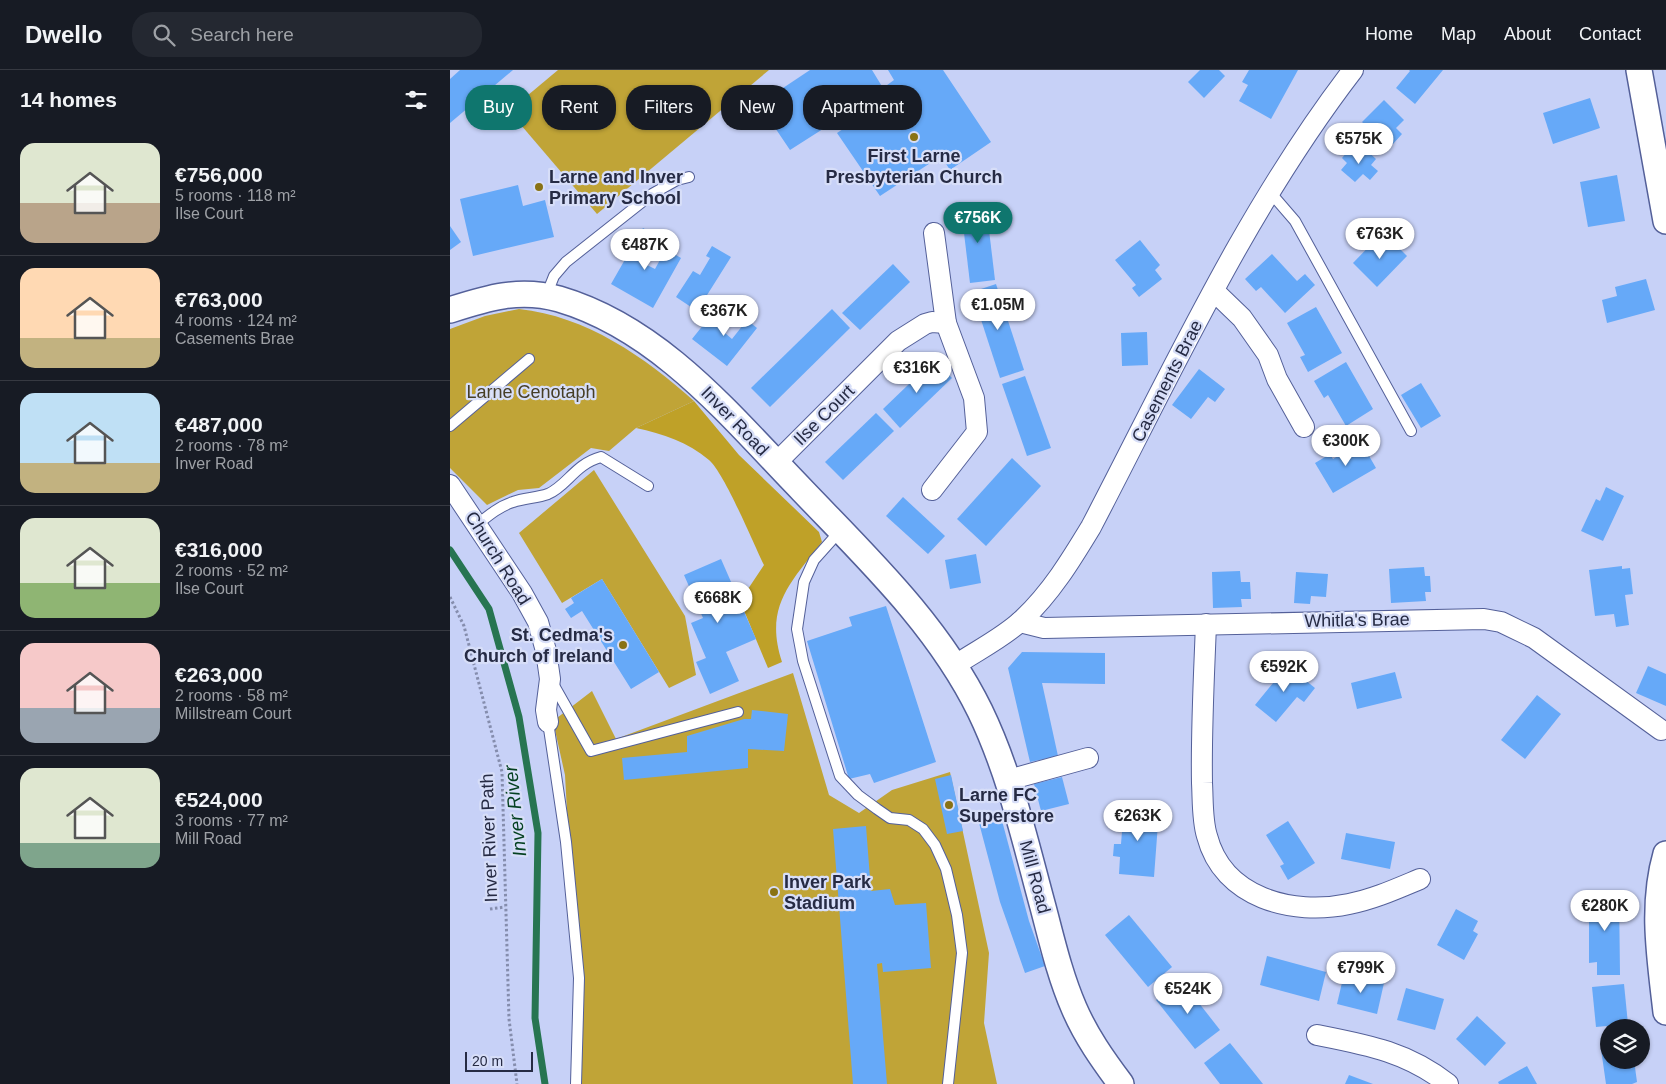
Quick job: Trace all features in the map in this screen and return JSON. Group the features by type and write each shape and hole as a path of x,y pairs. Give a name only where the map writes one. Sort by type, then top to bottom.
{"street":[{"name":"Casements Brae","path":"954,666 1020,622 1056,582 1091,527 1214,291 1270,192 1313,122 1353,70"},
{"path":"1639,70 1666,221"},
{"path":"932,490 977,432 974,398 946,323 934,233"},
{"path":"1214,291 1242,318 1268,355 1277,379 1304,427"},
{"name":"Inver Road","path":"450,310 506,294 528,293 558,299 605,319 648,344 720,403 841,530 922,620 954,666"},
{"name":"Ilse Court","path":"776,463 894,345 925,324 932,322 946,323"},
{"name":"Church Road","path":"450,485 478,524 538,622 546,651 550,679 546,710 548,722"},
{"name":"Whitla's Brae","path":"1020,622 1044,628 1466,618 1501,622 1534,638 1661,730"},
{"path":"1206,624 1202,764 1203,804 1206,836 1216,860 1229,878 1248,892 1272,901 1295,906 1324,907 1347,905 1376,898 1420,879"},
{"name":"Mill Road","path":"954,666 979,710 1008,780 1066,987 1086,1032 1121,1084"},
{"path":"1008,780 1088,758"},
{"path":"1666,854 1657,903 1660,966 1666,1012"},
{"path":"1317,1035 1383,1048 1400,1054 1436,1074 1448,1084"}],"lane":[{"path":"545,297 554,276 566,262 652,194 676,180 689,177"},
{"path":"1270,192 1295,221 1411,430"},
{"path":"450,426 529,359"},
{"path":"478,524 496,510 512,502 548,494 579,468 591,460 601,457 648,486"},
{"path":"841,530 814,560 804,582 797,629 803,661 840,776 858,795 890,818 909,820 923,829 935,846 946,869 957,916 962,953 948,1084"},
{"path":"550,679 590,751 738,712"},
{"path":"548,722 566,842 579,978 576,1084"}],"path":[{"name":"Inver River Path","path":"450,597 464,626 502,772 510,1019 517,1084"},
{"path":"490,908 505,907"}],"green space":[{"path":"558,70 769,70 751,85 721,85 721,110 711,119 711,85 626,85 626,130 697,130 597,214 525,130 532,130 532,92"},
{"name":"Larne Cenotaph","path":"519,309 544,313 568,320 613,341 635,354 694,401 636,428 609,451 591,448 539,488 518,490 487,505 450,468 450,329 485,316"},
{"path":"594,470 685,616 696,675 669,688 602,579 562,603 519,533"},
{"name":"Inver Park Stadium","path":"793,673 829,795 859,813 892,790 950,772 989,953 984,1023 997,1084 582,1084 565,775 553,721 592,691 616,739"}],"shaded area":[{"path":"694,401 739,455 819,532 822,542 800,570 783,597 778,611 776,626 777,643 782,662 768,668 740,601 764,565 723,479 709,460 693,448 665,436 636,428"}],"building":[{"path":"460,70 513,70 495,85 465,85 465,110 450,123 450,79"},
{"name":"First Larne Presbyterian Church","path":"810,70 872,70 881,85 803,85 803,130 821,130 790,150 777,130 793,130 793,85 788,85"},
{"name":"First Larne Presbyterian Church","path":"888,70 943,70 991,142 950,170 941,156 880,196 837,133 842,130 922,130 922,85 887,85 894,80"},
{"path":"1200,70 1219,70 1225,76 1204,98 1188,82"},
{"path":"1249,70 1298,70 1271,119 1239,101 1248,85 1242,82"},
{"path":"1409,70 1443,70 1415,104 1396,88"},
{"path":"1590,98 1600,128 1553,144 1543,113"},
{"path":"1384,100 1404,120 1396,128 1402,134 1393,144 1386,138 1383,142 1362,122"},
{"path":"1362,146 1376,159 1371,165 1378,171 1370,180 1363,174 1355,182 1341,170 1347,163 1342,158 1348,151 1353,156"},
{"path":"1617,175 1625,221 1588,227 1580,182"},
{"path":"518,185 523,206 545,200 554,237 473,256 460,199"},
{"path":"986,205 995,280 970,283 961,208"},
{"path":"450,226 461,242 450,250"},
{"path":"643,228 658,237 643,263 655,269 666,249 681,258 653,308 611,284"},
{"path":"1383,232 1407,256 1377,287 1353,263"},
{"path":"1140,240 1160,265 1155,270 1162,279 1139,297 1132,288 1136,285 1115,260"},
{"path":"712,246 731,257 697,311 676,297 693,271 700,275 710,258 706,256"},
{"path":"1272,254 1297,281 1305,274 1315,285 1285,313 1261,287 1256,291 1245,279"},
{"path":"893,264 910,282 860,330 842,313"},
{"path":"1646,279 1655,310 1607,323 1602,300 1617,296 1615,287"},
{"path":"996,284 1024,370 1000,378 972,292"},
{"path":"729,307 739,315 725,333 732,339 747,320 757,328 727,366 692,339 708,319 715,325"},
{"path":"1316,307 1342,353 1308,372 1300,357 1305,355 1287,323"},
{"path":"832,309 850,328 770,407 751,388"},
{"path":"1147,332 1148,365 1122,366 1121,333"},
{"path":"934,360 952,378 900,428 883,409"},
{"path":"1346,362 1373,409 1346,426 1328,395 1324,398 1314,381"},
{"path":"1199,369 1225,389 1215,402 1208,397 1191,419 1172,405"},
{"path":"1025,376 1051,448 1027,456 1002,384"},
{"path":"1421,383 1441,416 1421,428 1401,395"},
{"path":"876,413 894,431 843,480 825,462"},
{"path":"1361,442 1376,468 1333,493 1315,463 1330,454 1333,459"},
{"path":"1012,458 1041,486 986,546 957,519"},
{"path":"1606,487 1624,496 1603,541 1581,531 1596,499 1600,501"},
{"path":"903,497 945,536 928,554 886,516"},
{"path":"976,554 981,583 950,589 945,560"},
{"path":"721,559 756,639 726,652 739,681 710,694 696,662 706,658 691,623 703,618 684,575"},
{"path":"1622,566 1622,569 1630,568 1633,594 1625,595 1629,625 1616,627 1614,614 1595,616 1589,570"},
{"path":"1424,567 1425,576 1430,576 1431,592 1425,592 1426,601 1391,603 1389,569"},
{"path":"1240,571 1241,582 1250,582 1251,599 1241,599 1242,607 1213,608 1212,572"},
{"path":"1296,572 1328,574 1326,597 1311,596 1310,604 1294,603"},
{"name":"St. Cedma's Church of Ireland","path":"602,579 659,672 631,689 582,611 571,618 565,609 574,603 571,598"},
{"path":"886,606 936,762 874,783 870,774 849,779 807,641 852,626 849,617"},
{"path":"1022,652 1105,653 1105,684 1042,683 1058,756 1030,762 1008,668"},
{"path":"1284,663 1315,688 1304,702 1297,697 1276,722 1255,705 1278,677 1274,674"},
{"path":"1648,666 1666,674 1666,706 1636,693"},
{"path":"1395,672 1402,698 1357,709 1351,683"},
{"path":"1537,695 1561,714 1525,759 1501,740"},
{"path":"752,710 788,714 784,751 748,749 748,768 624,780 622,758 687,752 687,736 744,719 751,719"},
{"name":"Larne FC Superstore","path":"951,775 963,831 947,834 935,779"},
{"path":"1062,777 1069,804 1041,811 1034,784"},
{"path":"1124,807 1159,810 1154,877 1119,874 1120,857 1113,856 1114,844 1121,844"},
{"path":"1001,817 1029,921 1045,966 1025,973 1000,902 979,823"},
{"path":"1288,821 1315,863 1288,880 1280,866 1284,864 1266,835"},
{"path":"866,826 871,891 890,889 895,905 926,903 931,968 883,972 882,963 877,964 887,1084 853,1084 833,829"},
{"path":"1346,833 1395,842 1390,869 1341,859"},
{"path":"1619,890 1620,975 1597,975 1597,962 1589,963 1589,891"},
{"path":"1456,909 1478,921 1473,931 1478,934 1464,960 1437,945"},
{"path":"1129,915 1172,967 1148,987 1105,935"},
{"path":"1267,956 1326,972 1319,1001 1260,985"},
{"path":"1344,974 1384,983 1377,1014 1337,1004"},
{"path":"1181,980 1220,1030 1195,1049 1156,1000"},
{"path":"1624,984 1628,1019 1600,1019 1600,1027 1596,1027 1592,987"},
{"path":"1406,988 1444,999 1435,1030 1397,1020"},
{"path":"1477,1016 1506,1043 1485,1066 1456,1039"},
{"path":"1230,1043 1263,1084 1220,1084 1204,1063"},
{"path":"1527,1066 1537,1084 1499,1084 1498,1082"},
{"path":"1604,1069 1635,1069 1637,1082 1632,1084 1606,1084"},
{"path":"1349,1075 1373,1084 1345,1084"}],"waterway":[{"name":"Inver River","path":"450,550 489,609 519,717 538,833 535,1018 545,1084"}],"place":[{"name":"First Larne Presbyterian Church","path":"914,137"},
{"name":"Larne and Inver Primary School","path":"539,187"},
{"name":"St. Cedma's Church of Ireland","path":"623,645"},
{"name":"Larne FC Superstore","path":"949,805"},
{"name":"Inver Park Stadium","path":"774,892"}]}
